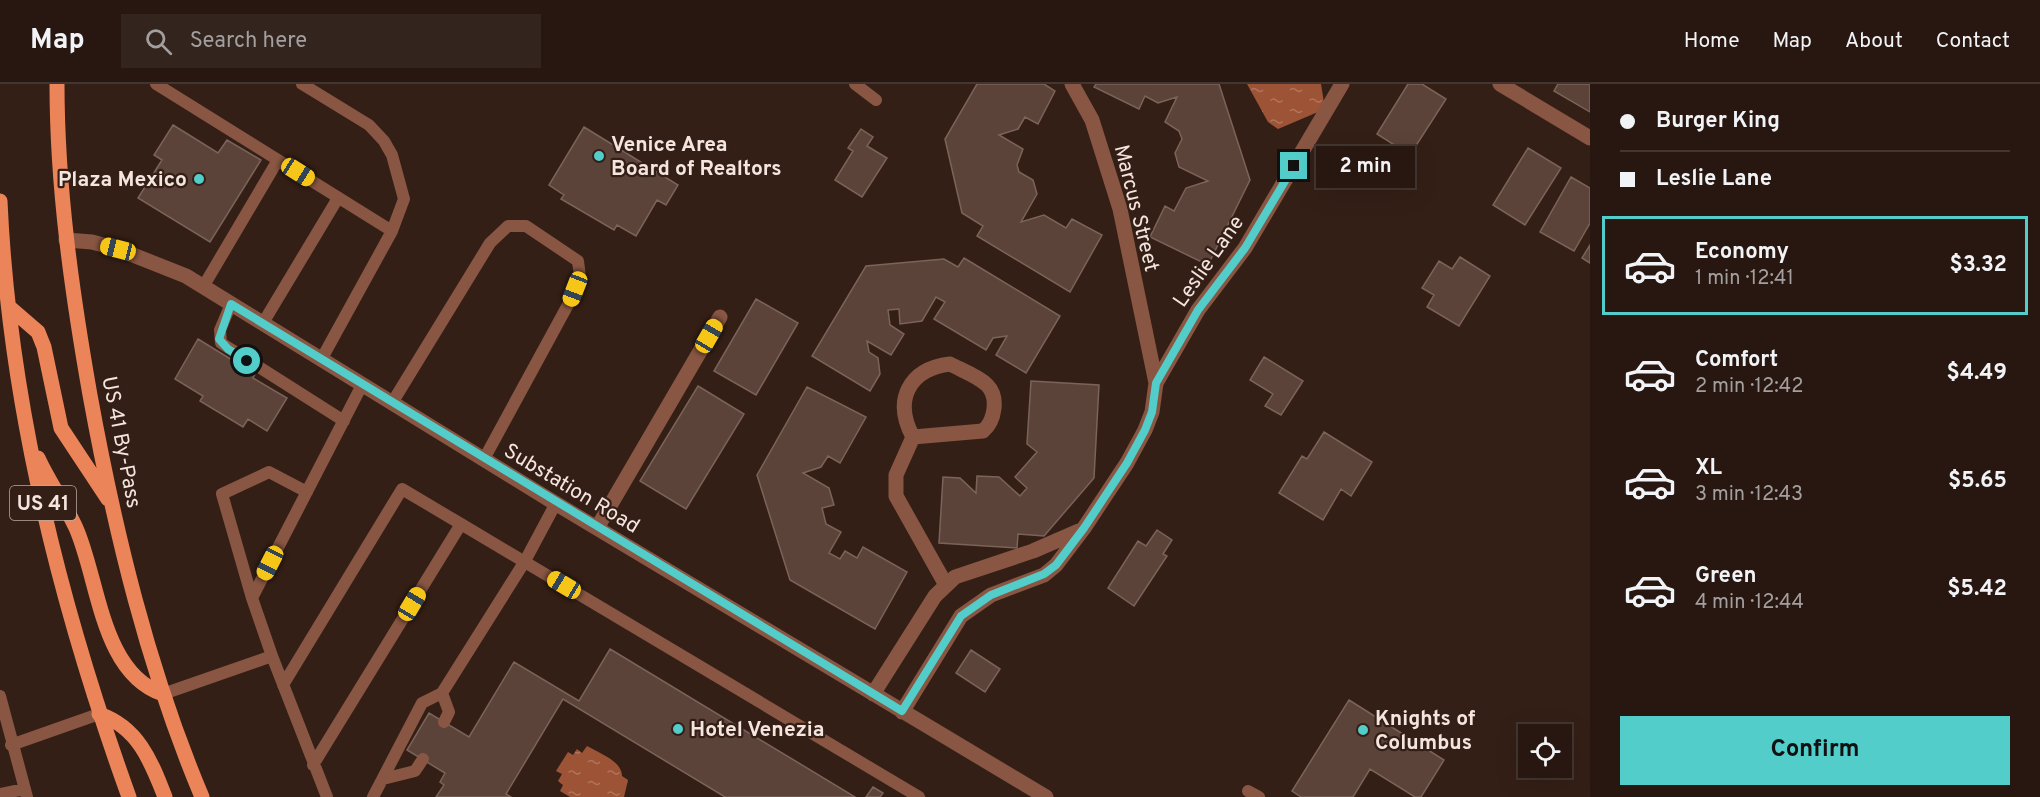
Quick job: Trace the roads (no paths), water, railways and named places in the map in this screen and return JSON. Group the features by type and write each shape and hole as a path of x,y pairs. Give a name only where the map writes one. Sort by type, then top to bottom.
{"main road":[{"name":"US 41 By-Pass","path":"57,84 66,240 81,341 113,506 129,576 163,694 202,797"},
{"name":"US 41","path":"0,201 5,307 62,589 99,714 129,797"},
{"path":"5,307 38,332 44,347 61,428 75,453 113,506"},
{"path":"30,439 75,526 118,656 142,684 163,694"},
{"path":"99,714 114,719 136,738 151,762 165,797"}],"street":[{"name":"Marcus Street","path":"1072,84 1092,120 1120,208 1156,383"},
{"name":"Leslie Lane","path":"902,711 961,616 991,595 1044,574 1056,565 1084,528 1127,463 1145,430 1152,412 1156,383 1198,310 1245,248 1342,84"},
{"path":"1500,84 1590,138"},
{"name":"Substation Road","path":"66,240 92,242 151,260 203,287 597,528 1046,797"},
{"path":"597,528 720,317"},
{"path":"950,364 987,385 993,399 994,414 990,426 983,431 913,437 906,424 903,409 905,395 912,382 922,372 936,366 950,364"},
{"path":"913,437 896,475 896,496 945,585"},
{"path":"873,694 935,596 955,577 1034,551 1084,528"}],"lane":[{"path":"156,84 392,231"},
{"path":"302,84 369,125 384,141 392,155 404,199 392,231 321,360"},
{"path":"855,84 876,100"},
{"path":"203,287 278,160"},
{"path":"263,323 338,198"},
{"path":"392,403 490,243 508,226 526,226 578,261 580,277 570,302 484,459"},
{"path":"231,304 220,330 221,343 344,421"},
{"path":"252,598 362,385"},
{"path":"307,492 269,472 222,494 252,598 272,656 327,797"},
{"path":"283,685 402,489 919,797"},
{"path":"373,797 422,703 442,693 525,561 556,503"},
{"path":"313,765 461,524"},
{"path":"163,694 272,656"},
{"path":"442,693 448,712 444,722"},
{"path":"0,696 3,720 26,793 0,794"},
{"path":"11,745 99,714"},
{"path":"383,779 415,771 423,759"},
{"path":"1248,791 1259,797"}],"water":[{"path":"1247,84 1321,84 1325,109 1278,129 1268,122"},
{"path":"587,746 609,758 618,766 622,776 628,780 624,797 570,797 560,791 563,785 558,781 562,774 556,771 568,752 573,755 577,749 582,753"}],"place":[{"name":"Venice Area Board of Realtors","path":"599,156"},
{"name":"Plaza Mexico","path":"199,179"},
{"name":"Hotel Venezia","path":"678,729"},
{"name":"Knights of Columbus","path":"1363,730"}]}
